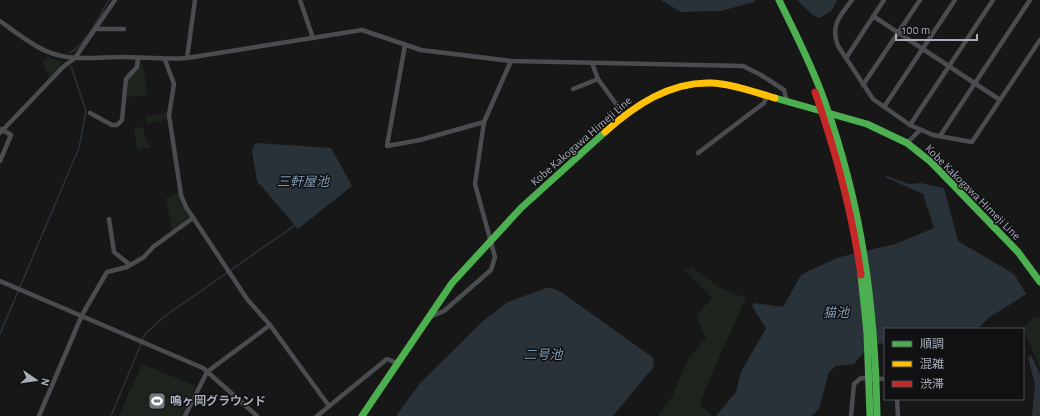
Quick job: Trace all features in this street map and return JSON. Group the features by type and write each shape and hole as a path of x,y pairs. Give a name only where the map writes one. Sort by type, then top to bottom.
{"main road":[{"path":"773,0 813,86 846,186 857,237 876,392 881,416"},
{"path":"779,0 806,54 821,92 836,132 851,185 867,261 873,312 877,366 877,416"},
{"name":"Kobe Kakogawa Himeji Line","path":"362,416 452,283 490,239 521,208 624,115 654,96 691,84 712,83 733,86 878,128 907,143 931,162 1013,246 1040,282"},
{"path":"869,416 876,392"}],"street":[{"path":"0,161 11,135 1,131 63,67 75,58 115,0"},
{"path":"187,58 195,0"},
{"path":"300,0 313,38"},
{"path":"852,0 836,20 834,37 872,99 910,125 920,130 940,136 972,142 1040,40"},
{"path":"846,58 884,0"},
{"path":"863,85 920,0"},
{"path":"884,107 955,0"},
{"path":"910,125 993,0"},
{"path":"940,136 1030,0"},
{"path":"873,16 1000,100"},
{"path":"0,21 45,51 60,56 75,58 138,58 165,60 187,58 362,30 405,45 434,52 511,61 743,66 761,75 784,90 787,101"},
{"path":"96,29 124,29"},
{"path":"405,45 387,146 420,140 484,122"},
{"path":"90,113 112,125 120,123 123,113 126,79 137,67 138,58"},
{"path":"165,60 174,84 169,115 181,195 193,218 247,299 270,325 329,406"},
{"path":"428,318 444,311 491,270 495,257 476,184 484,122 511,61"},
{"path":"592,63 598,79 624,115"},
{"path":"573,89 598,79"},
{"path":"698,153 764,103 767,96"},
{"path":"907,143 920,130"},
{"path":"39,416 82,315 107,272 130,265 144,257 153,248 193,218"},
{"path":"109,219 114,252 130,265"},
{"path":"0,281 82,315 207,372 257,416"},
{"path":"185,416 207,372 270,325"},
{"path":"317,416 387,359 397,363"},
{"path":"851,416 854,384 861,378 884,379"},
{"path":"897,400 898,416"}],"shaded area":[{"path":"47,57 61,61 60,67 49,78 42,61"},
{"path":"142,61 148,95 127,97 128,79"},
{"path":"168,112 168,119 146,124 146,117"},
{"path":"143,127 146,139 151,148 137,149 134,128"},
{"path":"179,192 190,217 172,231 166,198"},
{"path":"691,267 720,288 746,298 713,371 700,404 712,416 658,416 672,397 688,359 706,338 696,316 712,298 685,271"},
{"path":"1040,316 1040,368 1023,328 1033,318"},
{"name":"鳴ヶ岡グラウンド","path":"142,364 196,386 182,416 119,416"}],"water":[{"path":"661,0 756,0 754,2 721,11 681,12"},
{"path":"797,0 837,0 832,10 820,18 814,16"},
{"name":"三軒屋池","path":"257,143 331,148 352,186 298,229 257,181 252,151 254,145"},
{"name":"猫池","path":"887,176 909,184 920,183 944,188 958,241 1014,274 1026,294 987,319 979,328 884,328 884,343 870,345 854,364 836,366 829,372 819,409 811,416 716,416 736,392 741,372 766,328 752,306 754,303 783,307 801,275 840,257 895,244 934,228 923,194 885,177"},
{"name":"二号池","path":"546,288 552,288 561,292 652,357 654,363 652,369 613,416 396,416 421,382 483,321 508,302"},
{"path":"1031,355 1040,374 1040,416 1032,416 1035,384 1028,358"}],"waterway":[{"path":"69,53 75,50 86,37 109,0"},
{"path":"0,334 79,148 86,111 71,66"},
{"path":"111,416 145,334 165,316 294,226 294,223"}],"traffic: fast":[{"path":"779,0 814,74 837,139 848,178 857,217 869,295 876,375 877,416"},
{"path":"775,98 867,124 907,143 931,162 1018,252 1040,282"},
{"path":"362,416 452,283 521,208 605,132"},
{"path":"861,275 867,333 870,416"}],"traffic: slow":[{"path":"605,132 628,113 654,97 682,86 697,83 728,85 775,98"}],"traffic: jam":[{"path":"815,92 830,137 848,205 861,275"}],"place":[{"name":"鳴ヶ岡グラウンド","path":"157,401"}]}
